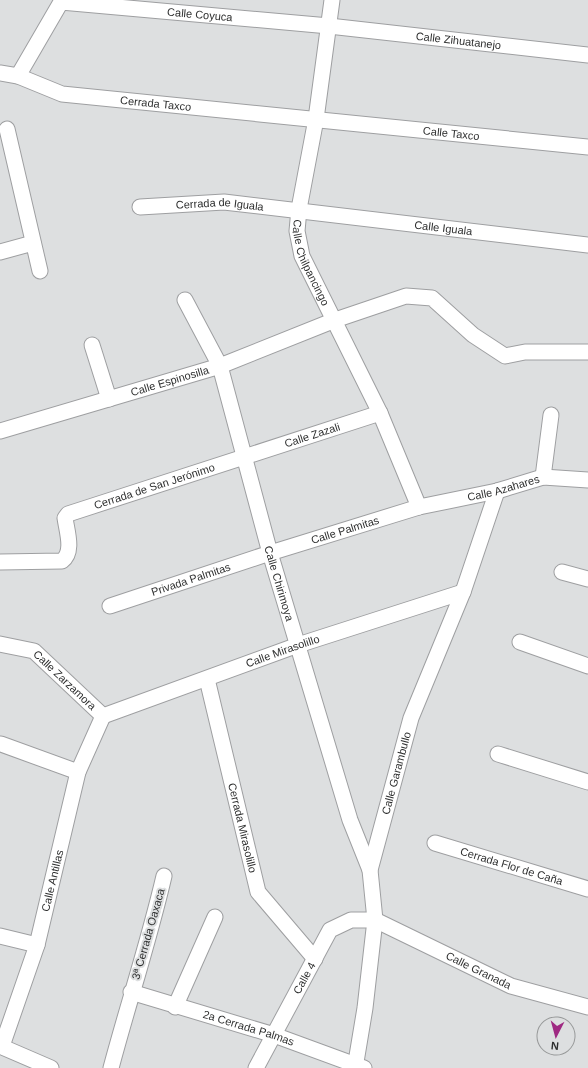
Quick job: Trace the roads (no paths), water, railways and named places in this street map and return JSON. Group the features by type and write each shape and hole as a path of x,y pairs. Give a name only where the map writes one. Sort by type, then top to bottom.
{"street":[{"name":"Calle Chilpancingo","path":"332,0 316,119 299,209 297,231 302,256 380,412 419,507"},
{"name":"Calle Coyuca","path":"18,76 62,2 329,26"},
{"name":"Calle Zihuatanejo","path":"329,26 588,55"},
{"name":"Cerrada Taxco","path":"0,73 18,76 62,94 316,119"},
{"name":"Calle Taxco","path":"316,119 588,147"},
{"path":"6,129 40,271"},
{"name":"Cerrada de Iguala","path":"140,206 224,202 299,209"},
{"name":"Calle Iguala","path":"299,209 588,245"},
{"path":"0,252 33,243"},
{"name":"Calle Espinosilla","path":"0,431 220,366 335,320 406,296 432,298 473,335 505,356 525,352 588,352"},
{"name":"Calle Chirimoya","path":"185,300 220,366 270,553 350,820 370,870"},
{"path":"92,345 109,399"},
{"name":"Calle Zazali","path":"243,456 380,412"},
{"path":"543,477 551,415"},
{"name":"Cerrada de San Jerónimo","path":"0,562 62,561 67,557 69,552 66,516 243,456"},
{"name":"Calle Azahares","path":"419,507 497,491 543,477 588,480"},
{"name":"Calle Garambullo","path":"359,1067 375,920 370,870 411,718 463,592 497,491"},
{"name":"Calle Palmitas","path":"270,553 419,507"},
{"name":"Privada Palmitas","path":"110,606 270,553"},
{"path":"562,572 588,579"},
{"name":"Calle Mirasolillo","path":"103,716 298,645 463,592"},
{"path":"520,642 588,666"},
{"name":"Calle Zarzamora","path":"0,644 34,651 103,716"},
{"name":"Cerrada Mirasolillo","path":"207,679 258,892 315,959"},
{"name":"Calle Antillas","path":"1,1046 37,945 78,772 103,716"},
{"path":"1,744 78,772"},
{"path":"498,754 588,782"},
{"name":"Cerrada Flor de Caña","path":"435,843 588,889"},
{"name":"3ª Cerrada Oaxaca","path":"111,1068 131,992 152,929 164,876"},
{"path":"175,1007 215,917"},
{"name":"Calle 4","path":"256,1068 330,930 351,920 375,920"},
{"name":"Calle Granada","path":"375,920 511,986 588,1007"},
{"path":"0,936 37,945"},
{"name":"2a Cerrada Palmas","path":"131,992 175,1007 274,1035 359,1067"},
{"path":"1,1046 51,1068"}]}
